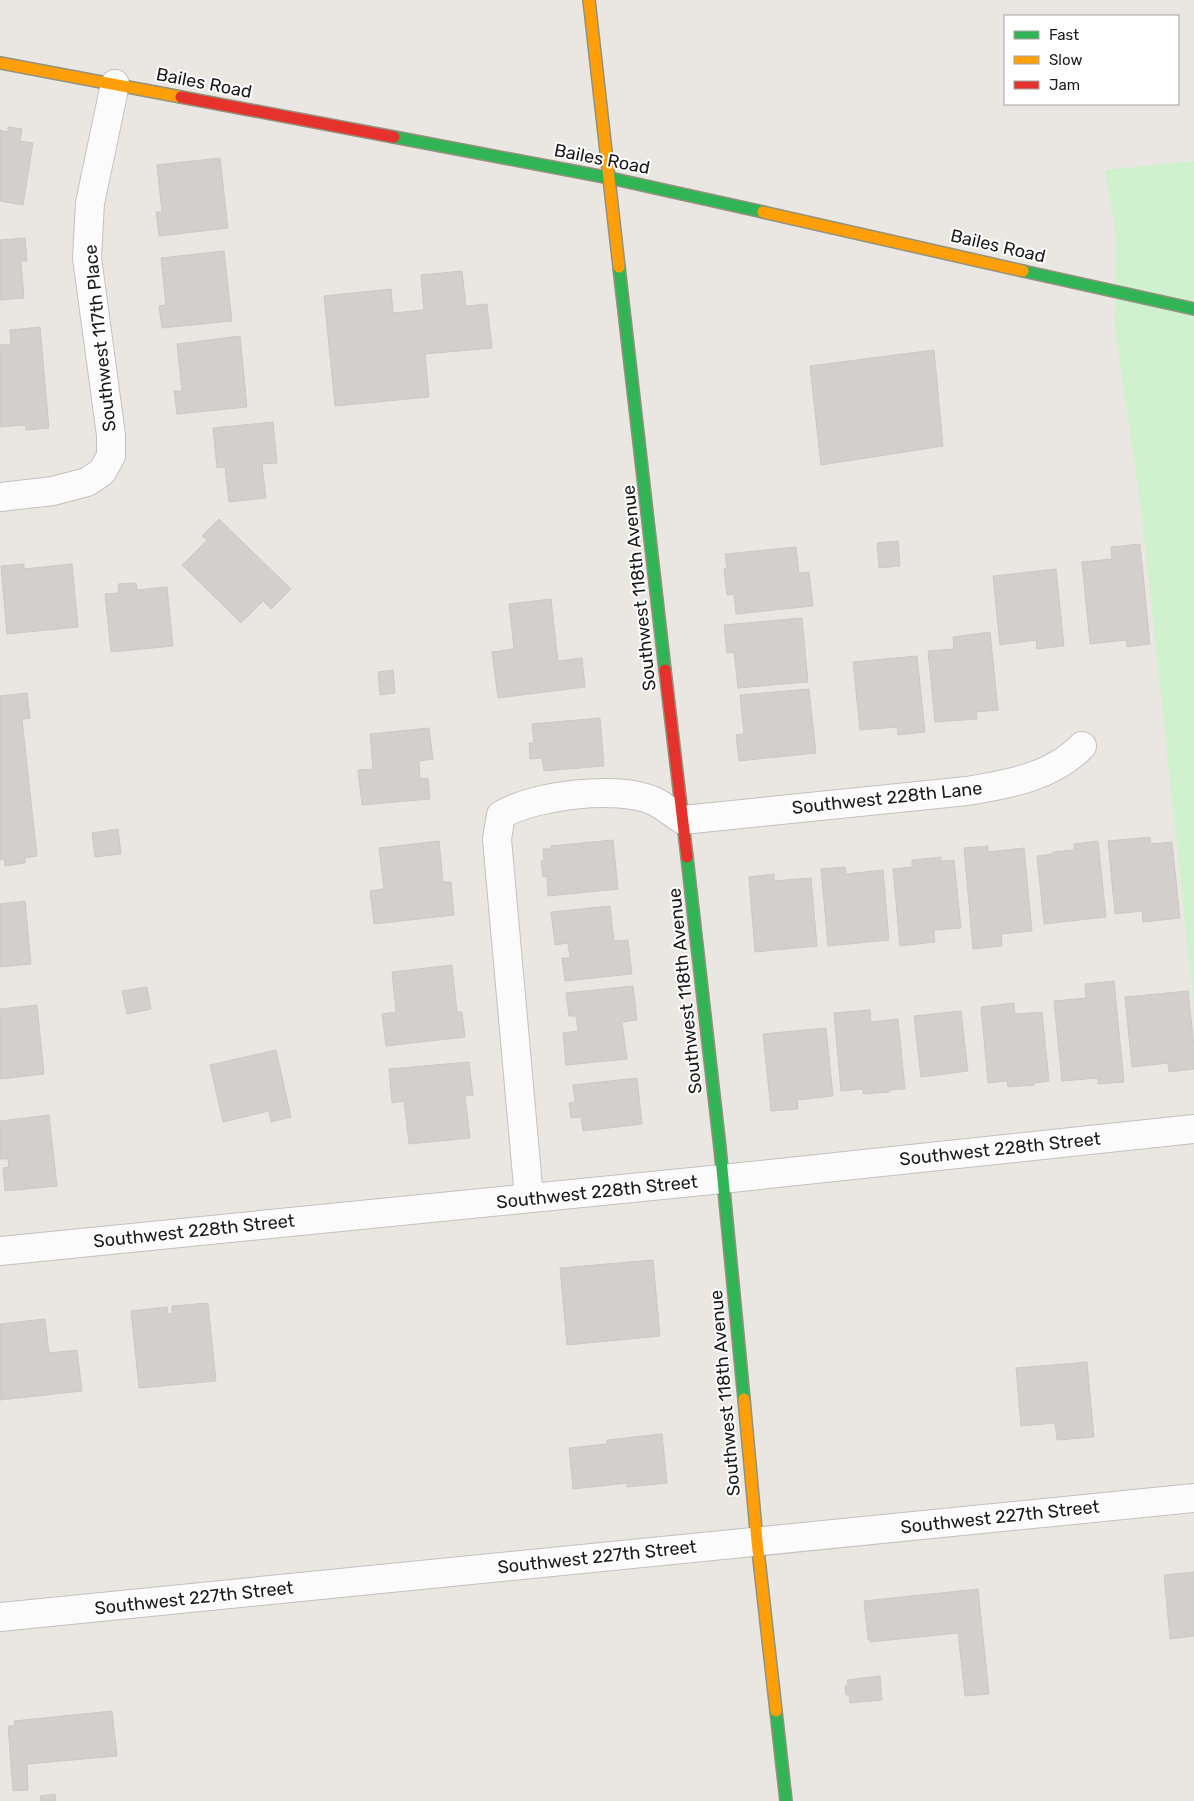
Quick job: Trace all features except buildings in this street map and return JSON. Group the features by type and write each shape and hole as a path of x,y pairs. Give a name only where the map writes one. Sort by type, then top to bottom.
{"street":[{"name":"Southwest 118th Avenue","path":"589,0 683,820 722,1179 756,1541 786,1801"},
{"name":"Bailes Road","path":"0,63 610,178 1194,309"},
{"name":"Southwest 117th Place","path":"0,497 53,491 87,482 102,472 111,456 111,434 87,258 90,204 115,84"},
{"name":"Southwest 228th Lane","path":"683,820 968,792 1007,784 1052,769 1072,756 1082,746"},
{"path":"529,1198 497,839 501,815 519,806 545,798 605,793 638,796 654,801 683,820"},
{"name":"Southwest 228th Street","path":"0,1251 722,1179 1194,1129"},
{"name":"Southwest 227th Street","path":"0,1617 1194,1498"}],"green space":[{"path":"1194,161 1194,1006 1141,507 1115,329 1116,234 1105,170"}],"traffic: fast":[{"path":"394,137 610,178 763,212"},
{"path":"619,267 665,670"},
{"path":"1023,271 1194,309"},
{"path":"687,857 720,1148 744,1399"},
{"path":"776,1711 786,1801"}],"traffic: slow":[{"path":"589,0 619,267"},
{"path":"0,63 181,97"},
{"path":"763,212 1023,271"},
{"path":"744,1399 757,1541 776,1711"}],"traffic: jam":[{"path":"181,97 394,137"},
{"path":"665,670 687,857"}]}
